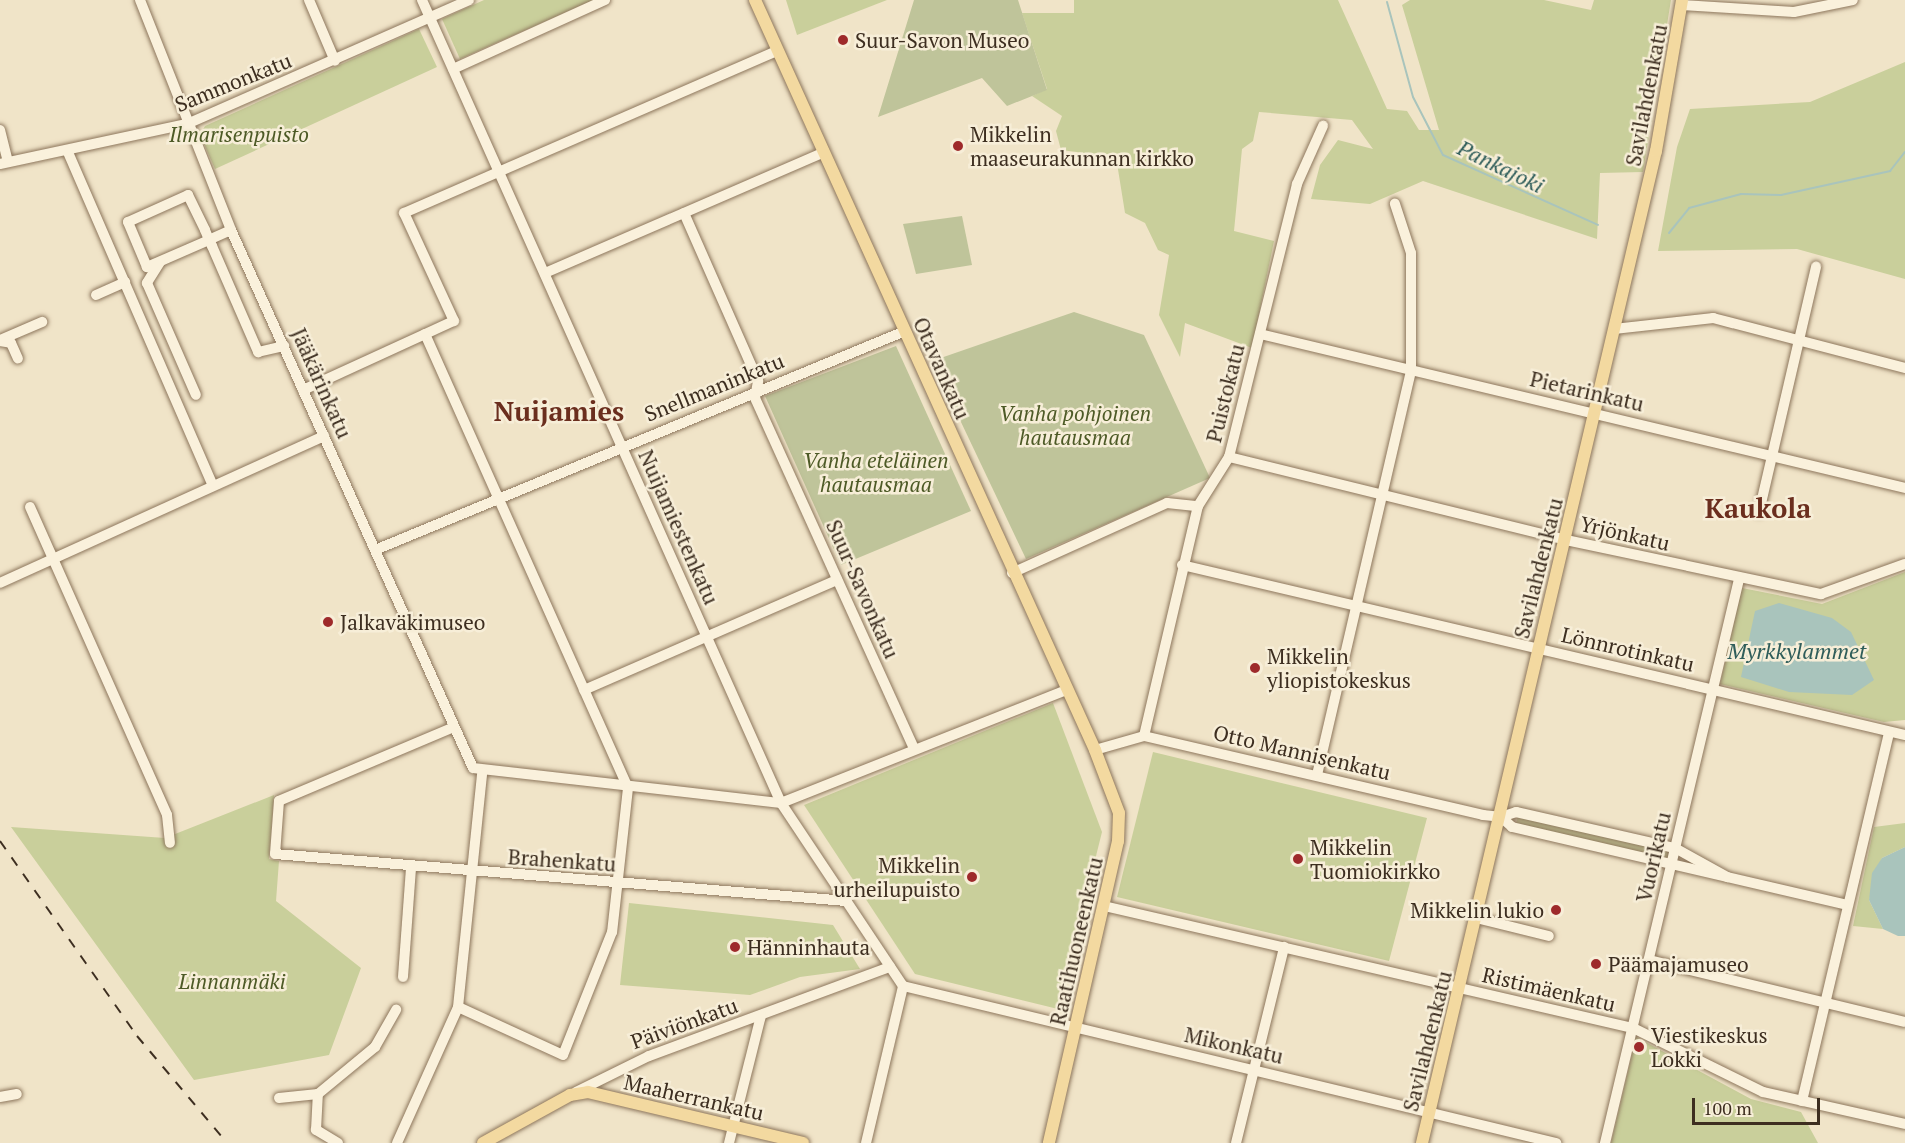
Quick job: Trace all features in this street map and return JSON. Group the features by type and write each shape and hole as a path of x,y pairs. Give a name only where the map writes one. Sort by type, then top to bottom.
{"main road":[{"name":"Otavankatu","path":"755,0 824,152 899,334 1012,573 1061,692 1095,750"},
{"name":"Savilahdenkatu","path":"1422,1143 1501,817 1641,216 1682,3"},
{"name":"Raatihuoneenkatu","path":"1049,1143 1121,827 1095,750"},
{"name":"Maaherrankatu","path":"576,1092 803,1143"},
{"name":"Päiviönkatu","path":"483,1143 576,1092"},
{"name":"Päiviönkatu","path":"490,1143 501,1135"}],"street":[{"name":"Jääkärinkatu","path":"140,0 187,124 231,230 324,436 380,548 472,768 482,773"},
{"path":"309,0 336,61"},
{"name":"Nuijamiestenkatu","path":"422,0 781,803 903,986"},
{"name":"Sammonkatu","path":"4,163 187,124 336,61 469,0"},
{"path":"453,69 605,0"},
{"path":"1682,3 1794,12 1853,0"},
{"path":"303,390 454,321 404,213 778,50"},
{"name":"Puistokatu","path":"1144,736 1182,565 1198,506 1229,457 1304,162 1323,126"},
{"path":"0,130 4,163"},
{"path":"67,150 213,486"},
{"path":"544,273 824,152"},
{"path":"231,230 209,240 160,262 147,267 129,218 183,194 209,240 255,346 263,355 284,346"},
{"path":"1317,776 1411,370 1411,253 1395,204"},
{"name":"Suur-Savonkatu","path":"684,213 758,381 756,392 837,580 914,749"},
{"path":"160,262 147,283 196,395"},
{"path":"1759,512 1769,455 1816,267"},
{"path":"96,295 125,282"},
{"path":"1614,329 1713,318 1905,368"},
{"path":"16,354 0,340 42,321"},
{"path":"425,334 628,788 621,884 603,965 563,1055 458,1007"},
{"name":"Snellmaninkatu","path":"380,548 498,497 899,334"},
{"name":"Pietarinkatu","path":"1260,334 1905,488"},
{"path":"0,583 324,436"},
{"name":"Yrjönkatu","path":"1229,457 1566,540 1739,579 1830,594 1905,564"},
{"path":"1012,573 1167,503 1198,506"},
{"path":"30,507 167,814 170,843"},
{"name":"Lönnrotinkatu","path":"1182,565 1905,735"},
{"name":"Vuorikatu","path":"1605,1143 1715,689 1739,579"},
{"path":"584,690 837,580"},
{"path":"397,1143 458,1007 475,873 482,773 781,803 1061,692"},
{"name":"Brahenkatu","path":"454,727 279,801 275,854 475,873 847,901"},
{"path":"1802,1101 1889,733"},
{"name":"Otto Mannisenkatu","path":"1095,750 1144,736 1501,817"},
{"path":"1727,877 1675,848 1516,812 1501,817 1512,827 1847,905"},
{"path":"403,977 411,867"},
{"name":"Ristimäenkatu","path":"1104,906 1633,1028 1763,1092 1905,1124"},
{"path":"1476,918 1549,936"},
{"path":"1236,1143 1284,947"},
{"path":"1649,960 1905,1022"},
{"name":"Päiviönkatu","path":"576,1092 650,1056 890,967"},
{"path":"866,1143 903,986"},
{"name":"Mikonkatu","path":"903,986 1430,1110 1556,1143"},
{"path":"279,1098 318,1094 375,1047 396,1010"},
{"path":"729,1143 761,1016"},
{"path":"0,1097 16,1094"},
{"path":"318,1094 316,1130 338,1143"}],"green space":[{"path":"484,0 593,0 460,59 442,19"},
{"path":"786,0 887,0 797,35"},
{"path":"914,0 1018,0 1047,90 1007,106 982,78 878,117"},
{"path":"1074,0 1338,0 1387,109 1407,111 1419,130 1439,130 1402,5 1410,0 1544,0 1591,10 1594,0 1671,0 1643,172 1600,173 1597,239 1423,181 1370,204 1311,199 1320,165 1338,140 1373,149 1352,120 1259,112 1253,141 1242,149 1234,231 1274,241 1252,348 1185,323 1180,357 1159,315 1169,255 1158,250 1145,223 1125,213 1116,157 1061,150 1056,131 1062,116 1032,96 1047,89 1022,13 1074,13"},
{"name":"Ilmarisenpuisto","path":"419,29 437,67 215,169 200,135 205,126"},
{"path":"1905,62 1905,279 1797,249 1658,251 1677,147 1690,109 1810,102"},
{"path":"962,216 972,265 916,274 903,224"},
{"name":"Vanha pohjoinen hautausmaa","path":"1074,312 1144,335 1210,478 1026,559 932,361"},
{"name":"Vanha eteläinen hautausmaa","path":"896,346 971,511 841,565 765,396"},
{"path":"1905,572 1905,720 1884,722 1720,684 1742,588 1822,604"},
{"name":"Mikkelin urheilupuisto","path":"1053,703 1102,832 1058,1009 915,974 804,805"},
{"path":"1153,752 1427,818 1389,961 1117,897"},
{"name":"Linnanmäki","path":"274,795 269,859 279,861 276,901 361,968 329,1055 194,1080 11,827 165,838"},
{"path":"1518,814 1674,850 1671,862 1516,826"},
{"path":"1905,823 1905,847 1882,858 1869,900 1883,929 1853,926 1874,827"},
{"name":"Hänninhauta","path":"629,903 833,925 860,969 800,977 750,995 620,985"},
{"path":"1636,1037 1751,1099 1801,1112 1818,1143 1611,1143"}],"water":[{"name":"Myrkkylammet","path":"1779,603 1832,618 1851,632 1874,680 1852,695 1789,692 1741,677 1755,611"},
{"path":"1905,847 1905,936 1898,936 1883,929 1869,900 1872,873 1882,858"}],"waterway":[{"name":"Pankajoki","path":"1387,2 1413,97 1443,155 1598,225"},
{"name":"Pankajoki","path":"1669,233 1689,208 1741,194 1781,195 1890,171 1905,152"}],"railway":[{"path":"0,841 137,1036 227,1143"}],"place":[{"name":"Suur-Savon Museo","path":"843,40"},
{"name":"Mikkelin maaseurakunnan kirkko","path":"958,146"},
{"name":"Jalkaväkimuseo","path":"328,622"},
{"name":"Mikkelin yliopistokeskus","path":"1255,668"},
{"name":"Mikkelin Tuomiokirkko","path":"1298,859"},
{"name":"Mikkelin urheilupuisto","path":"972,877"},
{"name":"Mikkelin lukio","path":"1556,910"},
{"name":"Hänninhauta","path":"735,947"},
{"name":"Päämajamuseo","path":"1596,964"},
{"name":"Viestikeskus Lokki","path":"1639,1047"}],"district":[{"name":"Nuijamies","path":"559,412"},
{"name":"Kaukola","path":"1758,509"}]}
